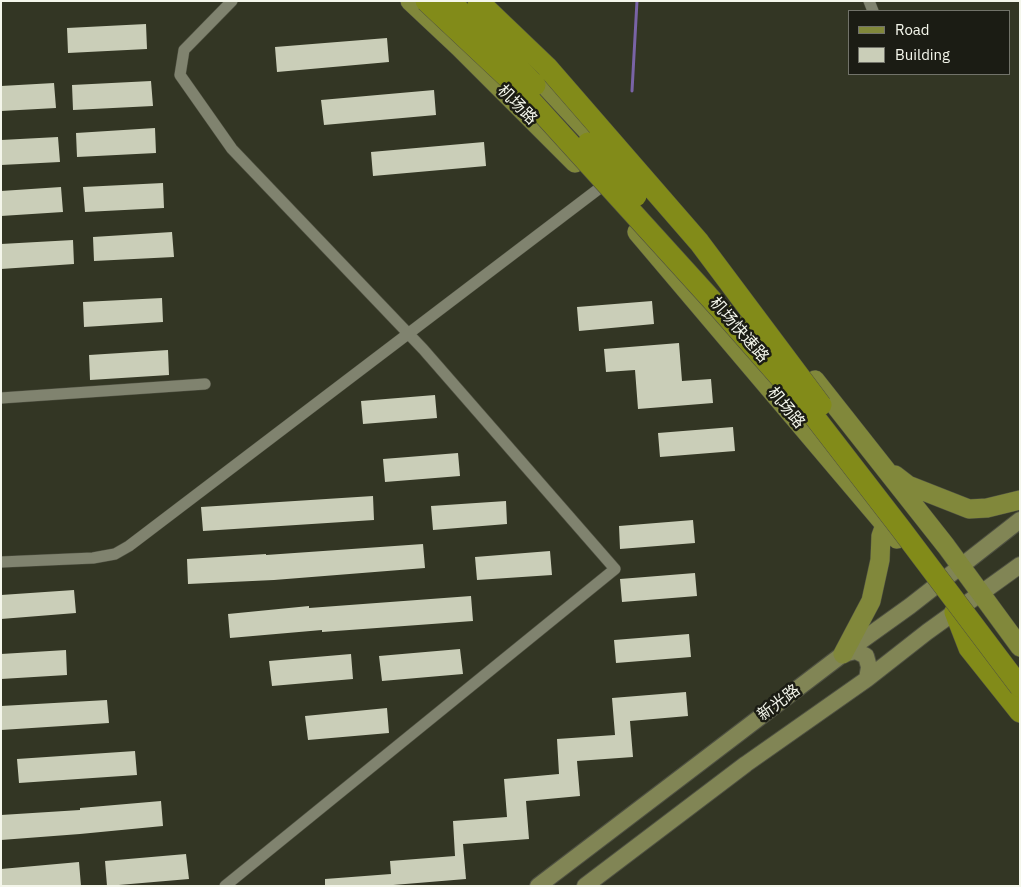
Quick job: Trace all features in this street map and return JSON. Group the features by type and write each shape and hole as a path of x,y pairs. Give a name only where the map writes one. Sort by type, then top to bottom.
{"highway":[{"name":"机场快速路","path":"426,1 524,93 720,309 813,415 901,528 1020,687"},
{"name":"机场快速路","path":"450,1 517,66 615,172 822,406 1020,664"},
{"path":"478,1 548,68 699,242 822,406"},
{"path":"955,612 969,648 1020,712"}],"main road":[{"name":"机场路","path":"410,1 459,46 599,188 920,566 1020,700"},
{"name":"机场路","path":"461,1 528,66 804,367 981,593 1020,647"},
{"path":"880,465 908,485 969,509 986,508 1020,500"},
{"name":"新光路","path":"538,886 1020,520"},
{"path":"843,654 871,601 880,560 881,536 885,525"},
{"name":"新光路","path":"584,886 746,764 867,679 1020,565"},
{"path":"843,654 856,651 866,656 869,667 867,679"}],"street":[{"path":"225,886 615,569 408,333 232,149 180,75 184,50 232,1"},
{"path":"1,562 93,558 115,554 129,546 623,170"},
{"path":"1,398 205,384"}],"building":[{"path":"146,24 147,49 68,53 67,28"},
{"path":"387,38 389,62 277,72 275,47"},
{"path":"151,81 153,106 73,110 72,85"},
{"path":"54,83 56,108 1,111 1,86"},
{"path":"434,90 436,115 324,125 321,100"},
{"path":"155,128 156,153 77,157 76,133"},
{"path":"58,137 60,162 1,165 1,140"},
{"path":"484,142 486,166 373,176 371,152"},
{"path":"163,183 164,208 85,212 83,187"},
{"path":"61,187 63,212 1,216 1,191"},
{"path":"172,232 174,257 94,261 93,237"},
{"path":"73,240 74,264 1,269 1,244"},
{"path":"162,298 163,322 84,327 83,302"},
{"path":"652,301 654,324 579,331 577,307"},
{"path":"679,343 682,381 711,379 713,403 638,409 635,370 606,372 604,349"},
{"path":"168,350 169,375 90,380 89,355"},
{"path":"435,395 437,418 363,424 361,401"},
{"path":"733,427 735,451 660,457 658,433"},
{"path":"458,453 460,476 385,482 383,459"},
{"path":"373,496 374,520 203,531 201,507"},
{"path":"506,501 507,524 433,530 431,506"},
{"path":"693,520 695,543 620,549 619,526"},
{"path":"423,544 425,568 274,580 188,584 187,559"},
{"path":"550,551 552,575 477,580 475,557"},
{"path":"695,573 697,596 622,602 620,579"},
{"path":"74,590 76,613 1,619 1,595"},
{"path":"471,596 473,621 322,632 322,630 230,638 228,614 309,606 309,608"},
{"path":"689,634 691,657 616,663 614,640"},
{"path":"460,649 463,674 382,681 379,656"},
{"path":"66,650 67,675 1,679 1,654"},
{"path":"351,654 353,679 272,686 269,661"},
{"path":"686,692 688,716 630,721 633,757 577,761 580,796 526,801 529,839 463,844 466,879 381,886 325,886 325,879 391,874 390,861 455,856 453,821 507,817 504,779 559,774 557,739 615,735 612,698"},
{"path":"107,700 109,723 1,730 1,706"},
{"path":"387,708 389,733 308,740 305,716"},
{"path":"135,751 137,775 19,783 17,759"},
{"path":"161,801 163,826 1,840 1,815 80,810 80,808"},
{"path":"186,854 189,879 107,886 105,861"},
{"path":"79,862 81,886 1,886 1,869"}],"waterway":[{"path":"632,91 637,1"}]}
